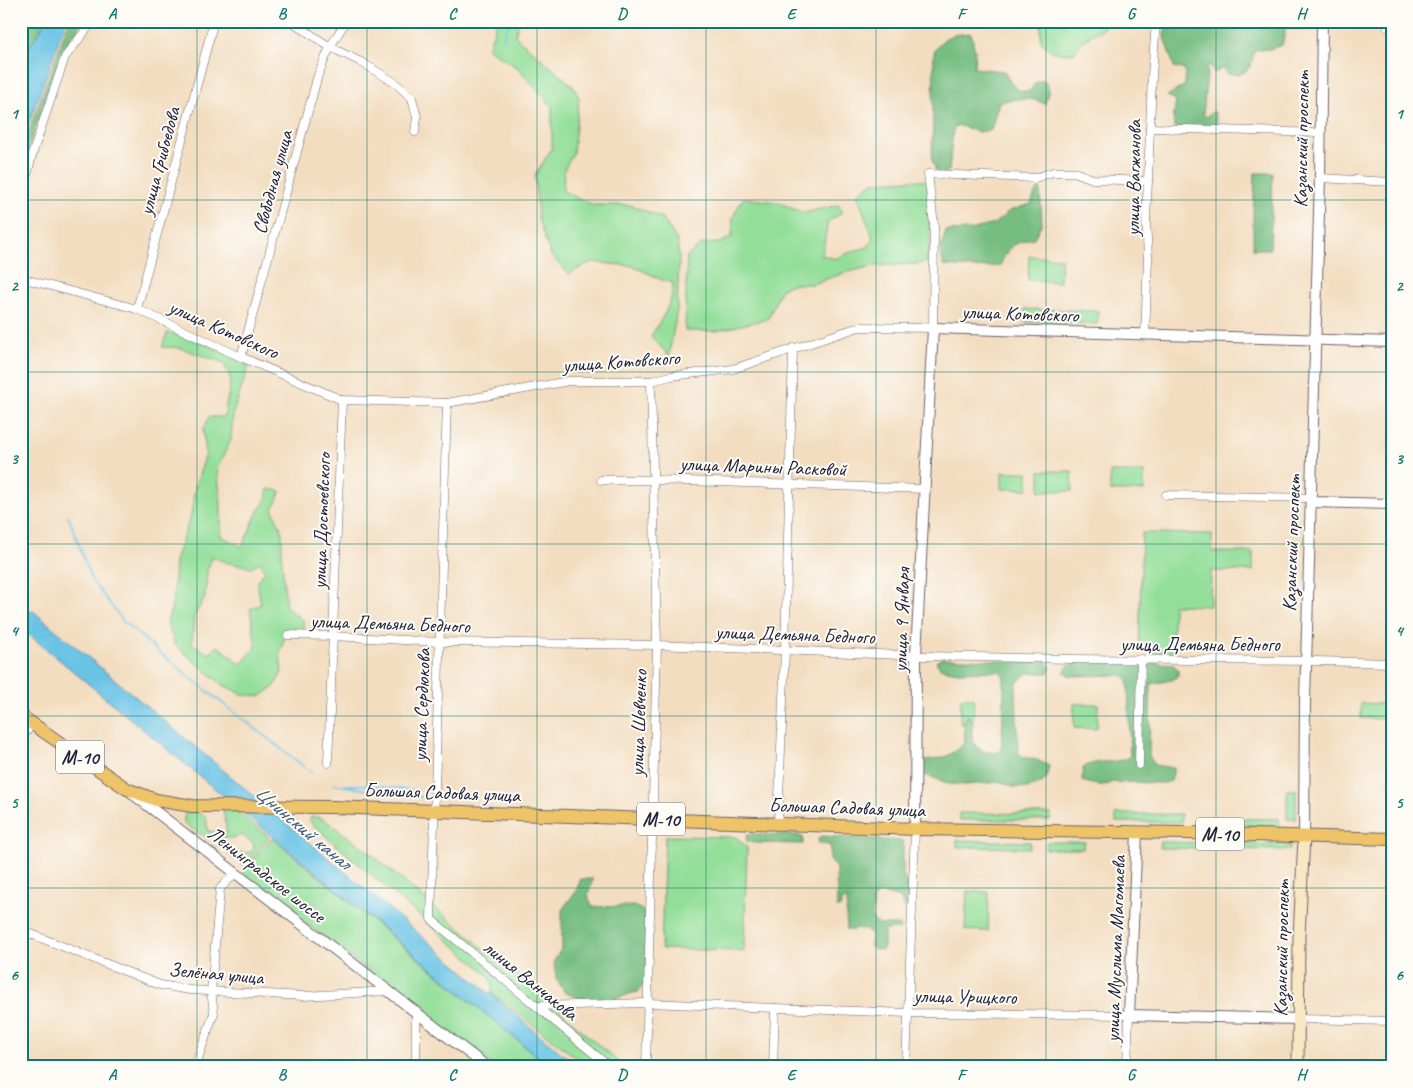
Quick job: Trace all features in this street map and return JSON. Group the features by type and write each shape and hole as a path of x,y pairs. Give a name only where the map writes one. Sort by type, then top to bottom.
{"highway":[{"name":"Ленинградское шоссе","path":"21,716 126,789"},
{"name":"М-10","path":"126,789 175,804"},
{"name":"Большая Садовая улица","path":"175,804 434,810 914,829 1136,832 1392,839"}],"main road":[{"name":"Казанский проспект","path":"1298,1067 1299,937 1304,837"}],"street":[{"path":"21,197 33,152 65,57 93,21"},
{"name":"улица Грибоедова","path":"137,309 214,21"},
{"path":"291,21 330,47 361,62 394,82 412,98 417,117 415,132"},
{"name":"Свободная улица","path":"241,357 318,75 330,47 346,21"},
{"name":"улица Вагжанова","path":"1145,335 1148,258 1146,219 1156,21"},
{"path":"1266,21 1322,22"},
{"name":"Казанский проспект","path":"1304,837 1306,661 1320,178 1322,22"},
{"path":"1150,128 1320,133"},
{"name":"улица 9 Января","path":"906,1067 914,829 916,655 933,328 934,225 928,174 1035,178 1053,172 1074,172 1093,179 1148,181"},
{"path":"1320,178 1392,182"},
{"name":"улица Котовского","path":"21,278 137,309 241,357 342,400 447,403 570,381 651,381 671,376 733,369 859,327 1392,342"},
{"path":"778,823 785,650 793,348"},
{"name":"улица Шевченко","path":"646,1067 657,645 651,381"},
{"name":"улица Достоевского","path":"328,762 342,400"},
{"name":"улица Сердюкова","path":"431,919 447,403"},
{"name":"улица Марины Расковой","path":"601,480 925,489"},
{"path":"1166,495 1392,504"},
{"name":"улица Демьяна Бедного","path":"288,636 333,636 439,642 657,645 916,655 1392,663"},
{"path":"1139,765 1141,660"},
{"path":"21,738 33,724"},
{"name":"Ленинградское шоссе","path":"126,789 487,1067"},
{"path":"168,821 169,814 175,804"},
{"name":"улица Муслима Магомаева","path":"1128,1067 1136,832"},
{"path":"195,1067 214,1013 212,991 220,889 235,873"},
{"name":"линия Ванчакова","path":"431,919 610,1067"},
{"name":"Зелёная улица","path":"21,930 160,985 190,990 304,996 388,991"},
{"name":"улица Урицкого","path":"538,1006 647,1003 908,1013 1130,1015 1392,1021"},
{"path":"773,1067 775,1008"},
{"path":"416,1013 416,1067"}],"green space":[{"path":"21,21 46,21 21,60"},
{"path":"69,21 83,21 66,46 53,77 21,170 21,153"},
{"path":"497,21 519,21 515,36 574,87 579,98 573,153 564,170 563,191 593,205 631,205 662,218 677,240 679,258 677,310 669,356 651,336 669,303 673,283 662,280 633,266 591,262 569,274 551,256 538,219 535,175 552,148 552,106 517,67 488,49"},
{"path":"1041,21 1103,21 1104,28 1083,40 1074,53 1060,53 1049,49 1041,42"},
{"path":"1170,22 1195,22 1213,26 1221,23 1285,26 1282,45 1270,49 1254,50 1250,67 1243,73 1226,74 1224,68 1214,73 1210,65 1208,65 1203,114 1206,117 1214,111 1217,120 1216,129 1174,127 1173,117 1176,100 1167,96 1185,85 1185,70 1174,67 1164,37 1166,25"},
{"path":"971,33 975,51 974,68 1004,71 1014,86 1020,90 1030,91 1035,83 1044,80 1049,89 1045,104 1028,99 999,102 991,130 978,132 958,125 953,130 949,171 944,173 936,171 932,160 934,52 941,42 949,36"},
{"path":"1255,173 1273,173 1270,249 1253,249"},
{"path":"928,181 930,243 927,262 872,266 813,284 792,284 781,289 768,319 716,331 685,331 687,256 702,244 720,243 732,236 733,217 743,198 777,202 804,213 838,205 843,212 828,222 822,255 835,259 868,247 873,238 857,194 873,182"},
{"path":"1040,188 1042,223 1034,238 1021,241 1012,246 1000,266 974,268 943,266 941,248 946,231 971,230 994,224 1009,211 1031,204 1035,193"},
{"path":"1029,256 1061,258 1060,282 1028,280"},
{"path":"1025,309 1098,311 1097,324 1024,322"},
{"path":"167,333 178,335 209,346 249,366 233,413 231,440 217,469 221,502 221,536 242,547 258,511 266,500 268,489 281,491 273,510 282,531 282,562 286,607 303,620 304,632 286,633 280,653 282,672 275,686 261,696 244,695 223,685 175,645 167,622 173,603 175,561 191,515 195,487 206,454 203,430 209,417 224,417 231,380 224,363 180,348 162,347","holes":["212,557 229,563 251,567 260,562 265,571 257,581 261,604 250,609 256,647 241,664 218,646 208,654 192,643 194,616 205,598 207,571"]},
{"path":"1040,471 1072,471 1072,491 1040,491"},
{"path":"1002,472 1028,472 1028,489 1002,489"},
{"path":"1110,472 1144,472 1144,491 1110,491"},
{"path":"1142,533 1212,534 1212,552 1253,552 1253,571 1211,571 1210,606 1173,605 1173,652 1139,652"},
{"path":"942,658 1046,662 1051,667 1048,673 1027,673 1017,683 1016,690 1018,752 1023,757 1037,760 1049,766 1046,779 1041,784 1028,788 1013,787 1001,782 965,785 950,784 923,774 920,768 920,761 950,755 965,742 964,721 968,715 973,724 972,738 977,747 987,752 1001,752 1004,676 999,671 957,672 940,668 936,662"},
{"path":"1075,664 1172,664 1178,669 1178,676 1172,680 1151,684 1149,755 1154,765 1174,768 1171,781 1164,783 1112,782 1101,785 1082,781 1083,768 1088,765 1118,761 1130,757 1128,680 1123,675 1070,676 1064,672 1068,666"},
{"path":"961,698 974,698 973,724 960,724"},
{"path":"1361,703 1385,704 1384,719 1361,718"},
{"path":"1074,704 1098,704 1097,729 1074,728"},
{"path":"1287,790 1296,790 1296,819 1287,819"},
{"path":"223,810 236,811 269,837 249,862 242,865 241,862 228,855 228,852 230,849 244,853 253,851 254,844 242,835 232,838 206,837 184,824 184,816 187,811 197,812 206,817 208,831 227,833"},
{"path":"959,813 1051,814 1050,820 959,820"},
{"path":"1116,814 1181,814 1181,822 1116,822"},
{"path":"319,817 326,821 364,848 483,948 551,1001 624,1067 589,1067 492,994 491,981 484,971 313,825 309,819"},
{"path":"1214,818 1279,819 1279,826 1214,824"},
{"path":"748,834 794,835 803,837 803,844 754,843 747,841 746,837"},
{"path":"665,836 736,837 747,847 744,951 661,949"},
{"path":"821,836 903,841 903,873 908,890 907,906 903,908 901,898 881,893 874,896 872,920 880,925 900,925 900,929 885,930 884,948 882,950 871,947 871,934 865,929 847,930 847,900 841,900 841,907 837,908 836,868 830,860 830,845 819,844 818,839"},
{"path":"272,838 550,1067 495,1067 241,874"},
{"path":"957,840 1030,842 1030,848 957,847"},
{"path":"1047,842 1085,842 1083,849 1046,849"},
{"path":"1160,842 1290,844 1290,850 1160,848"},
{"path":"581,879 593,879 588,895 592,907 634,906 642,910 647,916 646,981 638,992 609,1001 590,1000 565,993 556,978 554,961 562,948 562,910 576,891"},
{"path":"967,891 989,892 988,931 965,930"}],"water":[{"path":"46,21 66,21 21,145 21,60"},
{"path":"21,606 28,612 33,611 578,1067 550,1067 21,628 23,622 21,621"}],"waterway":[{"path":"503,40 509,21"},
{"path":"68,515 92,581 124,622 217,699 311,772"},
{"path":"334,784 384,793 422,797"},
{"path":"341,785 367,785 418,791"}],"water label":[{"name":"Цнинский канал","path":"303,827"}]}
